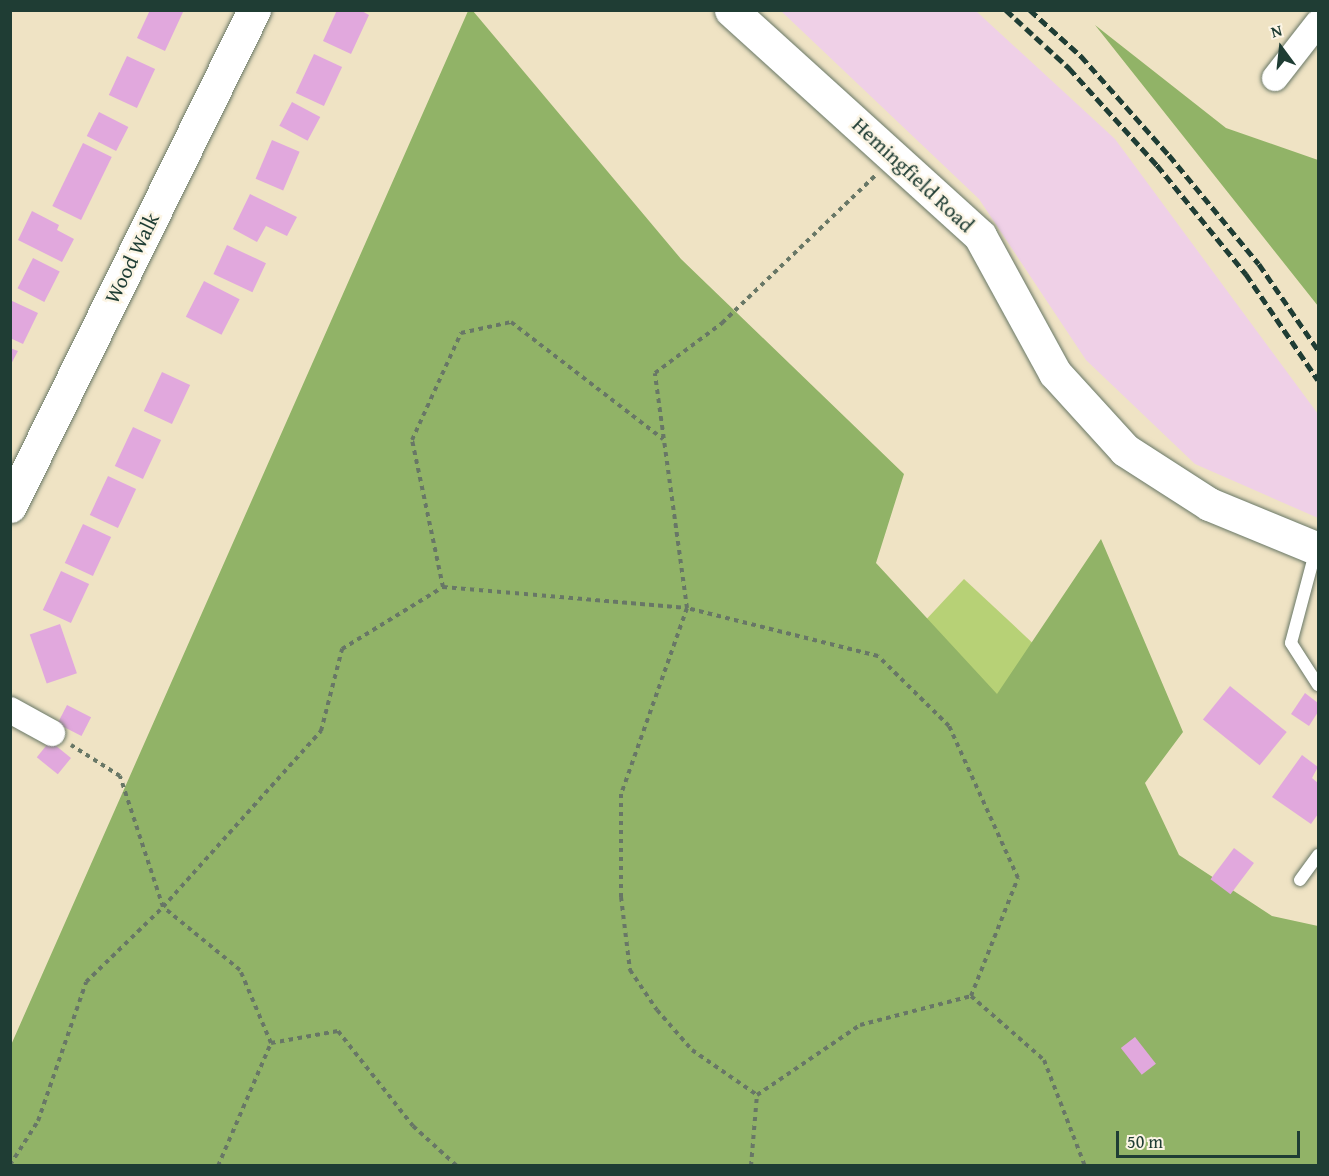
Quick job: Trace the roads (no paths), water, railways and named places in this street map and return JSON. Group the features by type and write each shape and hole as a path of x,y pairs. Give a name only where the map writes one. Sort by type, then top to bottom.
{"street":[{"name":"Wood Walk","path":"10,506 254,10"},
{"name":"Hemingfield Road","path":"731,10 980,236 1055,373 1125,450 1209,504 1317,548"},
{"path":"1275,78 1318,23"},
{"path":"10,710 52,734"}],"lane":[{"path":"1317,548 1291,643 1318,686"},
{"path":"1300,880 1318,855"}],"railway":[{"path":"1006,10 1069,68 1157,165 1246,274 1318,380"},
{"path":"1030,10 1081,56 1169,155 1259,264 1318,350"}]}
